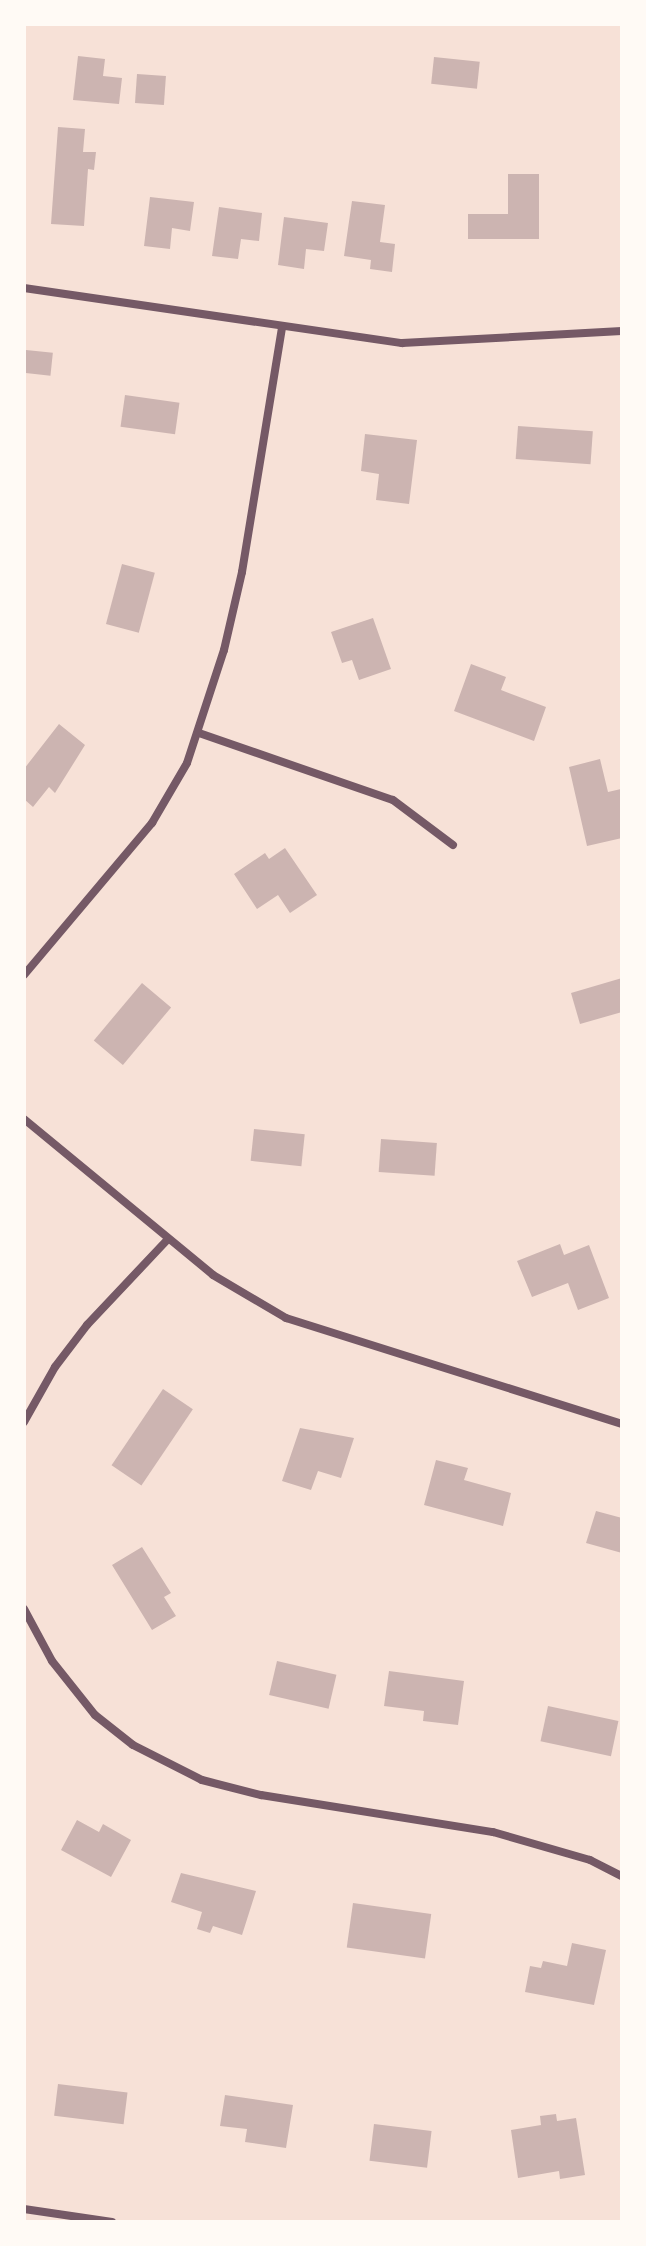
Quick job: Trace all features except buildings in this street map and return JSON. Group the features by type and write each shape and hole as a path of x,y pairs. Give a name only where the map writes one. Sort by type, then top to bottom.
{"street":[{"path":"24,288 282,327 433,344 522,333 622,331"},
{"path":"24,975 152,823 173,791 199,733 242,572 282,327"},
{"path":"199,733 393,800 453,845"},
{"path":"24,1119 168,1239 247,1297 298,1322 622,1424"},
{"path":"24,1422 79,1336 168,1239"},
{"path":"24,1609 52,1661 95,1715 133,1745 202,1780 261,1795 493,1832 590,1860 622,1876"},
{"path":"24,2209 112,2222"}]}
